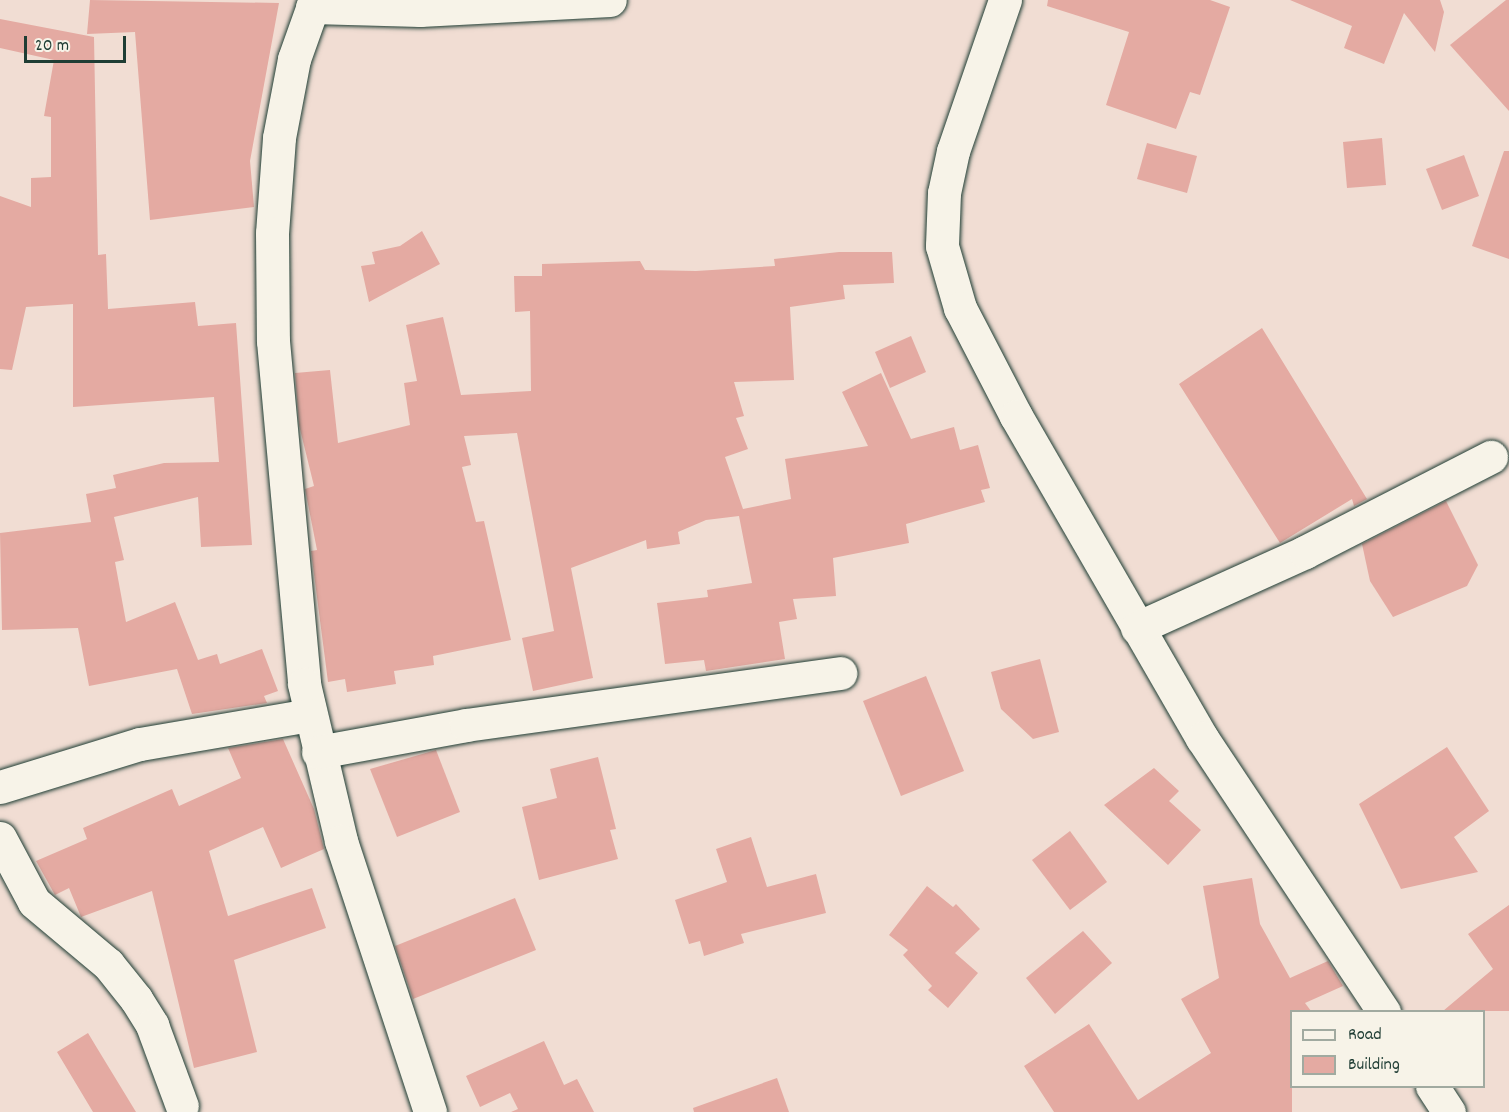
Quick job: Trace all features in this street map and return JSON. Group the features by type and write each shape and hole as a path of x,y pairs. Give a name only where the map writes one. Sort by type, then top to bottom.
{"street":[{"path":"430,1112 341,841 310,716 273,341 272,232 279,138 294,59 314,4 420,10 610,0"},
{"path":"1005,0 953,150 944,193 941,224 948,274 976,340 1137,628 1202,738 1383,1010"},
{"path":"1137,628 1305,552 1491,457"},
{"path":"318,752 466,725 840,673"},
{"path":"0,788 140,744 310,716"},
{"path":"0,838 34,902 108,963 136,999 152,1025 182,1106"},
{"path":"1433,1088 1449,1112"}],"building":[{"path":"90,0 279,3 250,161 254,207 150,220 135,32 87,34"},
{"path":"1048,0 1210,0 1230,7 1200,95 1190,92 1176,129 1106,105 1129,32 1047,6"},
{"path":"1290,0 1440,0 1444,12 1435,52 1404,13 1384,64 1344,48 1352,26"},
{"path":"1506,0 1509,0 1509,111 1450,45"},
{"path":"0,19 94,37 98,255 106,254 108,309 195,302 198,326 236,323 252,545 201,547 198,497 114,517 124,560 115,562 126,622 175,602 198,660 217,654 220,664 262,649 278,691 264,696 267,703 192,714 177,669 89,686 78,628 2,630 0,533 91,522 86,494 116,488 113,475 164,463 219,462 214,397 73,407 73,304 26,307 12,370 0,369 0,196 31,207 31,178 51,177 51,117 44,116 54,60 0,48"},
{"path":"1382,138 1386,185 1347,188 1343,142"},
{"path":"1147,143 1197,156 1187,193 1137,179"},
{"path":"1504,151 1509,151 1509,259 1472,246"},
{"path":"1464,155 1479,196 1442,210 1426,169"},
{"path":"422,231 440,264 369,302 361,266 375,264 372,252 400,246"},
{"path":"839,252 892,252 894,283 843,285 845,299 790,307 794,380 734,382 744,416 736,418 748,449 725,457 743,509 791,499 785,459 868,446 842,392 881,373 911,439 954,427 960,450 978,445 990,488 981,490 985,502 906,524 909,543 833,558 836,596 793,599 797,619 779,622 785,659 706,671 704,660 665,664 657,603 708,597 707,590 752,583 739,516 706,520 678,532 680,544 647,549 646,540 571,568 593,678 533,691 522,638 554,631 517,433 464,436 471,465 462,467 476,522 484,521 511,640 433,656 434,665 394,671 396,684 347,692 345,679 328,682 311,551 317,550 305,489 314,486 299,425 295,373 330,370 338,443 410,425 404,383 417,381 406,325 443,317 461,395 531,391 530,311 515,312 514,276 542,276 542,264 640,261 645,270 696,271 775,266 774,259"},
{"path":"1262,328 1367,499 1354,506 1352,499 1280,543 1179,384"},
{"path":"911,336 926,372 890,388 875,352"},
{"path":"1446,501 1478,565 1467,586 1393,617 1370,581 1362,544"},
{"path":"1040,659 1059,732 1033,739 1001,709 991,672"},
{"path":"926,676 964,771 901,796 863,701"},
{"path":"283,739 314,809 324,849 281,868 263,827 209,851 228,916 312,888 326,928 234,960 257,1052 194,1068 152,891 81,917 69,888 55,895 36,861 87,839 83,828 172,789 179,806 241,778 228,748"},
{"path":"1447,747 1489,811 1454,837 1478,872 1401,889 1359,804"},
{"path":"436,750 460,812 397,837 370,769"},
{"path":"598,757 616,829 610,830 618,859 539,880 522,807 557,798 550,769"},
{"path":"1154,768 1179,791 1169,801 1201,830 1168,865 1104,805"},
{"path":"1070,831 1107,882 1070,910 1032,860"},
{"path":"751,837 767,887 816,874 826,913 741,934 744,943 704,956 700,941 689,944 675,900 727,882 716,849"},
{"path":"1252,878 1260,924 1290,978 1328,961 1343,986 1305,1003 1310,1010 1290,1010 1292,1112 1054,1112 1024,1066 1089,1024 1138,1100 1211,1053 1181,999 1219,978 1203,886"},
{"path":"927,886 953,907 956,904 980,929 955,953 978,973 948,1008 928,990 932,986 903,955 908,950 889,935"},
{"path":"515,898 536,950 413,999 395,946"},
{"path":"1509,905 1509,1011 1444,1010 1493,969 1468,934"},
{"path":"1083,931 1112,963 1055,1014 1026,978"},
{"path":"88,1033 136,1112 93,1112 57,1052"},
{"path":"544,1041 564,1085 577,1079 594,1112 511,1112 518,1109 510,1093 480,1107 466,1076"},
{"path":"777,1078 789,1112 694,1112 693,1108"}]}
